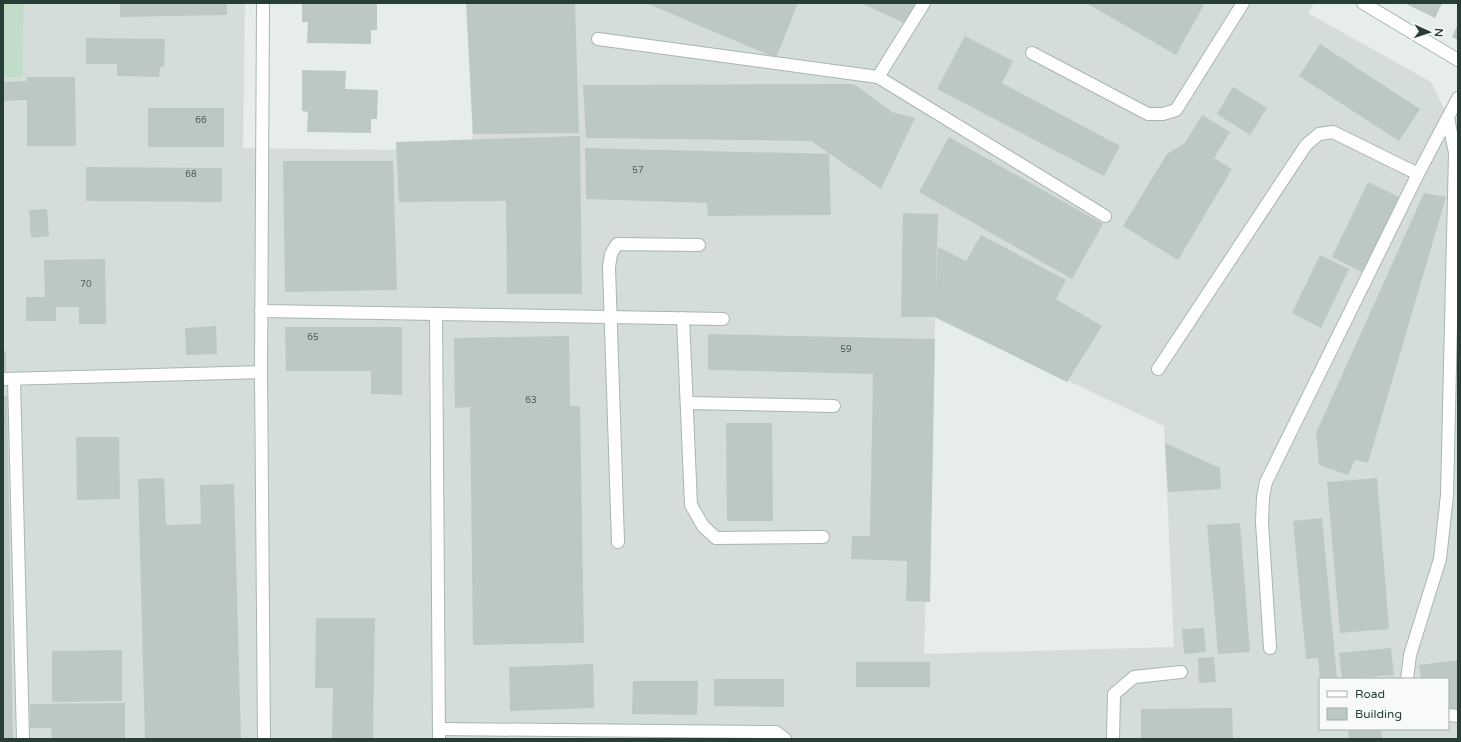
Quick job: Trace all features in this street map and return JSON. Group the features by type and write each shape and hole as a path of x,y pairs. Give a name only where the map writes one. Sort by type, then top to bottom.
{"street":[{"path":"263,3 261,372 264,739"},
{"path":"878,77 924,3"},
{"path":"1032,53 1148,114 1163,114 1176,110 1243,3"},
{"path":"1363,3 1458,60"},
{"path":"598,39 878,77 1105,216"},
{"path":"1270,648 1262,522 1262,497 1266,482 1418,174 1458,98"},
{"path":"1407,678 1410,655 1440,559 1447,495 1455,153 1448,118"},
{"path":"1158,368 1306,145 1319,134 1333,132 1418,174"},
{"path":"618,542 610,317 609,267 611,254 617,244 700,245"},
{"path":"262,311 723,319"},
{"path":"436,314 439,734 776,732 785,739"},
{"path":"684,318 691,505 703,526 716,538 823,537"},
{"path":"23,739 8,379 261,372"},
{"path":"687,403 834,406"},
{"path":"1113,739 1114,694 1134,677 1181,672"}],"shaded area":[{"path":"24,3 245,3 243,148 473,151 468,3 1314,3 1308,13 1431,82 1443,107 1458,114 1458,739 3,739 3,78 23,77","holes":["935,318 1164,426 1174,647 924,654"]}],"green space":[{"path":"3,3 24,3 23,77 3,78"}],"building":[{"path":"120,3 227,3 227,15 120,17"},
{"path":"302,3 377,3 377,30 371,30 371,44 307,43 308,22 302,22"},
{"path":"466,3 575,3 579,133 473,134"},
{"path":"646,3 798,3 776,58"},
{"path":"861,3 919,3 906,24"},
{"path":"1086,3 1205,3 1176,55"},
{"path":"1404,3 1442,3 1435,18"},
{"path":"1458,24 1458,40 1452,37"},
{"path":"965,36 1013,61 1002,83 1120,146 1104,176 937,89"},
{"path":"86,38 165,39 164,67 160,67 159,77 117,76 117,64 86,64"},
{"path":"1320,44 1420,109 1399,141 1299,76"},
{"path":"302,70 346,71 345,89 378,90 377,119 371,119 371,133 307,132 308,112 302,111"},
{"path":"27,77 75,77 76,146 27,146 27,100 3,101 3,82 26,81"},
{"path":"854,84 892,112 915,118 881,189 811,141 586,138 583,85"},
{"path":"1233,87 1267,108 1250,135 1217,114"},
{"path":"148,108 224,108 224,147 148,147"},
{"path":"1202,115 1230,132 1214,158 1232,169 1178,260 1123,226 1167,154 1185,143"},
{"path":"580,136 582,294 507,294 506,201 399,202 396,142"},
{"path":"949,137 1103,224 1072,279 919,192"},
{"path":"585,148 829,154 831,215 708,216 707,203 586,199"},
{"path":"283,161 393,161 397,290 285,292"},
{"path":"86,167 222,168 222,202 86,201"},
{"path":"1368,182 1401,198 1364,273 1332,257"},
{"path":"1424,193 1446,197 1368,463 1355,460 1348,475 1319,465 1316,433"},
{"path":"47,209 49,236 31,238 29,210"},
{"path":"903,213 938,214 936,288 938,247 966,261 981,235 1066,280 1056,299 1102,326 1067,382 935,317 901,317"},
{"path":"1320,255 1349,269 1321,328 1292,313"},
{"path":"105,259 106,324 79,324 79,307 56,307 56,321 26,321 26,297 45,297 44,260"},
{"path":"216,326 217,354 186,355 185,328"},
{"path":"285,327 402,327 402,395 371,394 371,371 286,371"},
{"path":"708,334 935,339 930,602 906,601 907,561 851,559 852,536 870,536 873,374 708,370"},
{"path":"569,336 570,406 580,406 584,643 473,645 470,407 455,408 454,338"},
{"path":"3,351 6,351 6,377 3,377"},
{"path":"3,396 7,396 13,739 3,739"},
{"path":"726,423 772,423 773,521 727,521"},
{"path":"76,437 119,437 120,499 77,500"},
{"path":"1165,443 1220,468 1221,489 1168,492"},
{"path":"164,478 166,525 201,524 200,485 234,484 241,739 145,739 138,479"},
{"path":"1377,478 1389,629 1340,633 1327,482"},
{"path":"1322,518 1337,678 1320,678 1318,658 1306,659 1293,521"},
{"path":"1240,523 1250,652 1218,654 1207,525"},
{"path":"316,618 375,618 373,739 332,739 333,688 315,688"},
{"path":"1204,628 1206,652 1184,654 1182,629"},
{"path":"1391,648 1394,675 1342,678 1339,653"},
{"path":"122,650 122,701 52,702 52,651"},
{"path":"1214,657 1216,682 1199,683 1198,658"},
{"path":"1458,660 1458,709 1449,710 1449,678 1421,678 1419,665"},
{"path":"856,662 930,662 930,687 856,687"},
{"path":"593,664 594,708 510,711 509,667"},
{"path":"714,679 784,679 784,707 714,706"},
{"path":"633,681 698,681 697,715 632,714"},
{"path":"125,703 125,739 52,739 51,728 30,728 30,704"},
{"path":"1232,708 1233,739 1141,739 1141,709"},
{"path":"1348,730 1381,730 1382,739 1349,739"}]}
